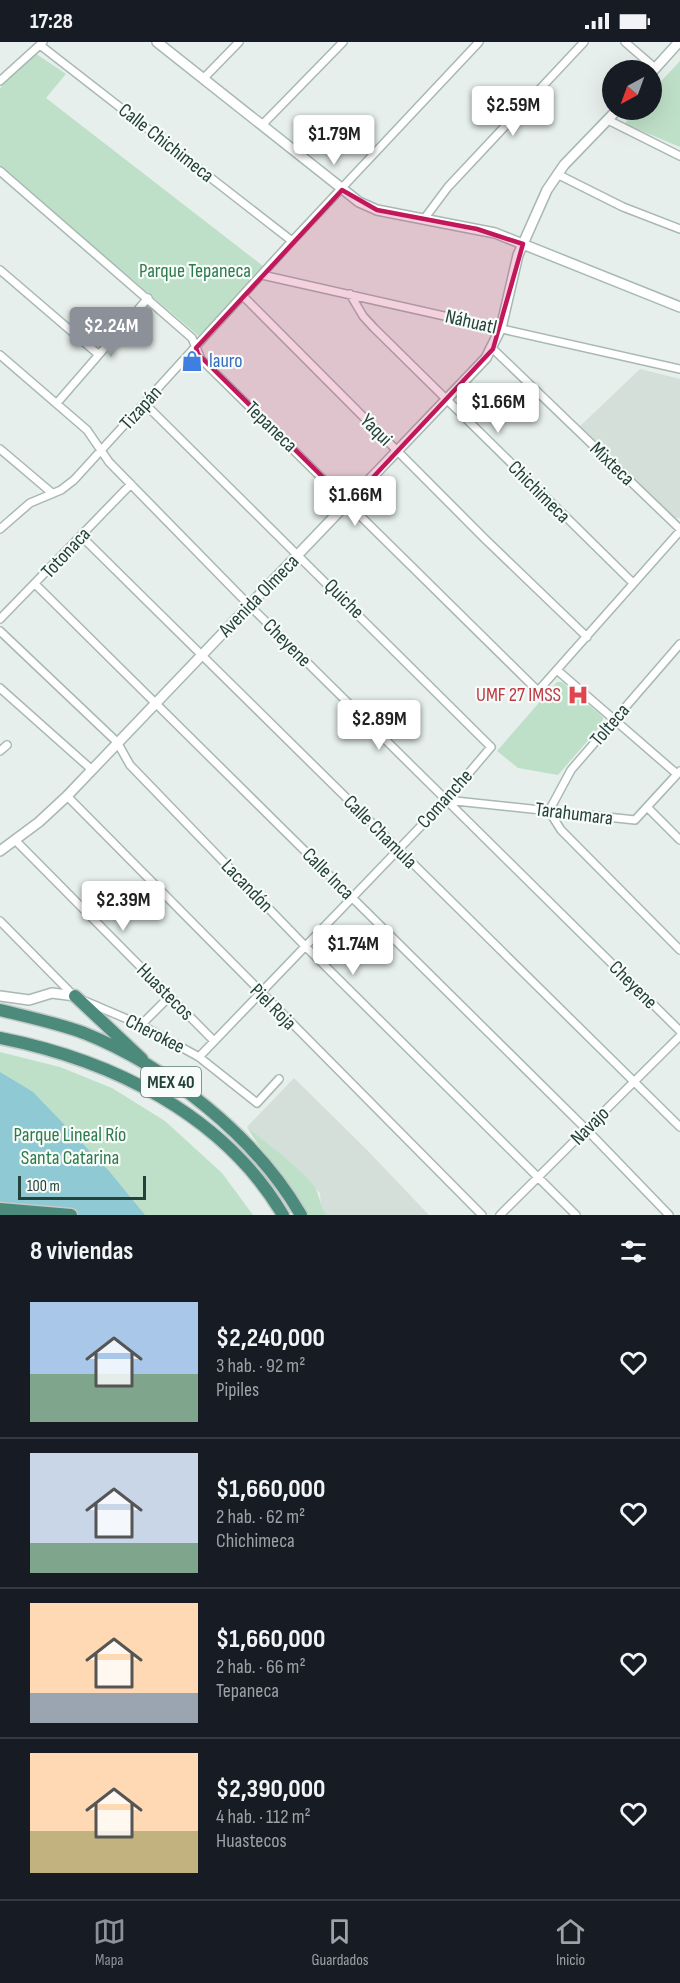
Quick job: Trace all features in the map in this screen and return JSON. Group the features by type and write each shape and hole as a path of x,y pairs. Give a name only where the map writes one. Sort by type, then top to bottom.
{"highway":[{"path":"75,996 156,1072"},
{"name":"MEX 40","path":"0,1010 84,1033 156,1072 194,1097 250,1148 289,1193 301,1215"},
{"name":"MEX 40","path":"2,1038 72,1055 124,1076 183,1111 219,1138 248,1167 283,1215"},
{"path":"0,1209 71,1215"}],"street":[{"path":"157,42 342,190 368,207 495,233 680,307"},
{"path":"203,79 239,42"},
{"path":"262,125 343,42"},
{"name":"Tizapán","path":"0,529 30,503 69,485 292,241 479,42"},
{"path":"424,219 448,187 584,42"},
{"path":"625,42 643,60"},
{"path":"662,61 680,42"},
{"path":"0,68 3,78 41,43"},
{"name":"Calle Chichimeca","path":"41,43 292,241"},
{"path":"608,120 680,156"},
{"name":"Avenida Olmeca","path":"0,851 67,796 349,503 493,349 501,328 523,244 557,174 608,120"},
{"name":"Tepaneca","path":"0,171 192,338 201,359 538,691 557,670"},
{"path":"557,174 623,207 680,229"},
{"path":"0,270 98,354"},
{"name":"Náhuatl","path":"262,276 680,369"},
{"name":"Chichimeca","path":"350,294 363,316 633,583"},
{"name":"Yaqui","path":"243,296 587,637"},
{"path":"57,403 148,298"},
{"name":"Mixteca","path":"493,349 680,530"},
{"name":"Cheyene","path":"0,355 87,430 131,484 250,606 680,1031"},
{"name":"Quiche","path":"144,403 299,554 491,747"},
{"path":"0,449 52,493"},
{"name":"Totonaca","path":"0,619 36,585 131,484"},
{"path":"678,773 557,670 680,530"},
{"name":"Calle Chamula","path":"82,537 680,1127"},
{"name":"Calle Inca","path":"36,585 587,1130 669,1215"},
{"name":"Lacandón","path":"0,631 117,742 130,765 305,946 576,1215"},
{"name":"Tolteca","path":"549,811 565,778 680,644"},
{"path":"0,688 91,769"},
{"path":"0,751 7,745"},
{"name":"Comanche","path":"199,1057 398,851 491,747"},
{"name":"Tarahumara","path":"446,800 626,821 635,820 678,773"},
{"name":"Piel Roja","path":"67,796 259,993 482,1215"},
{"path":"648,808 680,840"},
{"path":"549,811 561,830 680,950"},
{"name":"Huastecos","path":"15,840 214,1041"},
{"path":"0,921 75,996"},
{"path":"0,996 29,1000 52,993 75,996"},
{"name":"Cherokee","path":"75,996 141,1025 199,1057 257,1103 279,1079"},
{"path":"141,1025 169,997"},
{"name":"Navajo","path":"500,1215 680,1036"}],"highlighted area":[{"path":"342,190 377,210 477,229 523,244 493,349 349,503 198,354 196,348"}],"shaded area":[{"path":"640,369 680,379 680,518 675,518 579,427"},
{"path":"294,1078 429,1215 327,1215 321,1209 320,1193 247,1127"}],"green space":[{"name":"Parque Tepaneca","path":"35,53 66,74 46,98 263,266 201,338 0,167 0,88"},
{"path":"680,61 680,147 625,124 628,120 662,120 662,80"},
{"path":"557,682 562,682 603,717 603,723 558,775 518,768 497,751"},
{"name":"Parque Lineal Río Santa Catarina","path":"0,1052 60,1067 112,1088 165,1121 222,1173 253,1215 0,1215"},
{"path":"247,1127 311,1182 327,1215 303,1215"}],"water":[{"path":"0,1072 33,1092 109,1171 145,1215 0,1215"}],"place":[{"name":"lauro","path":"192,361"},
{"name":"UMF 27 IMSS","path":"578,695"}]}
